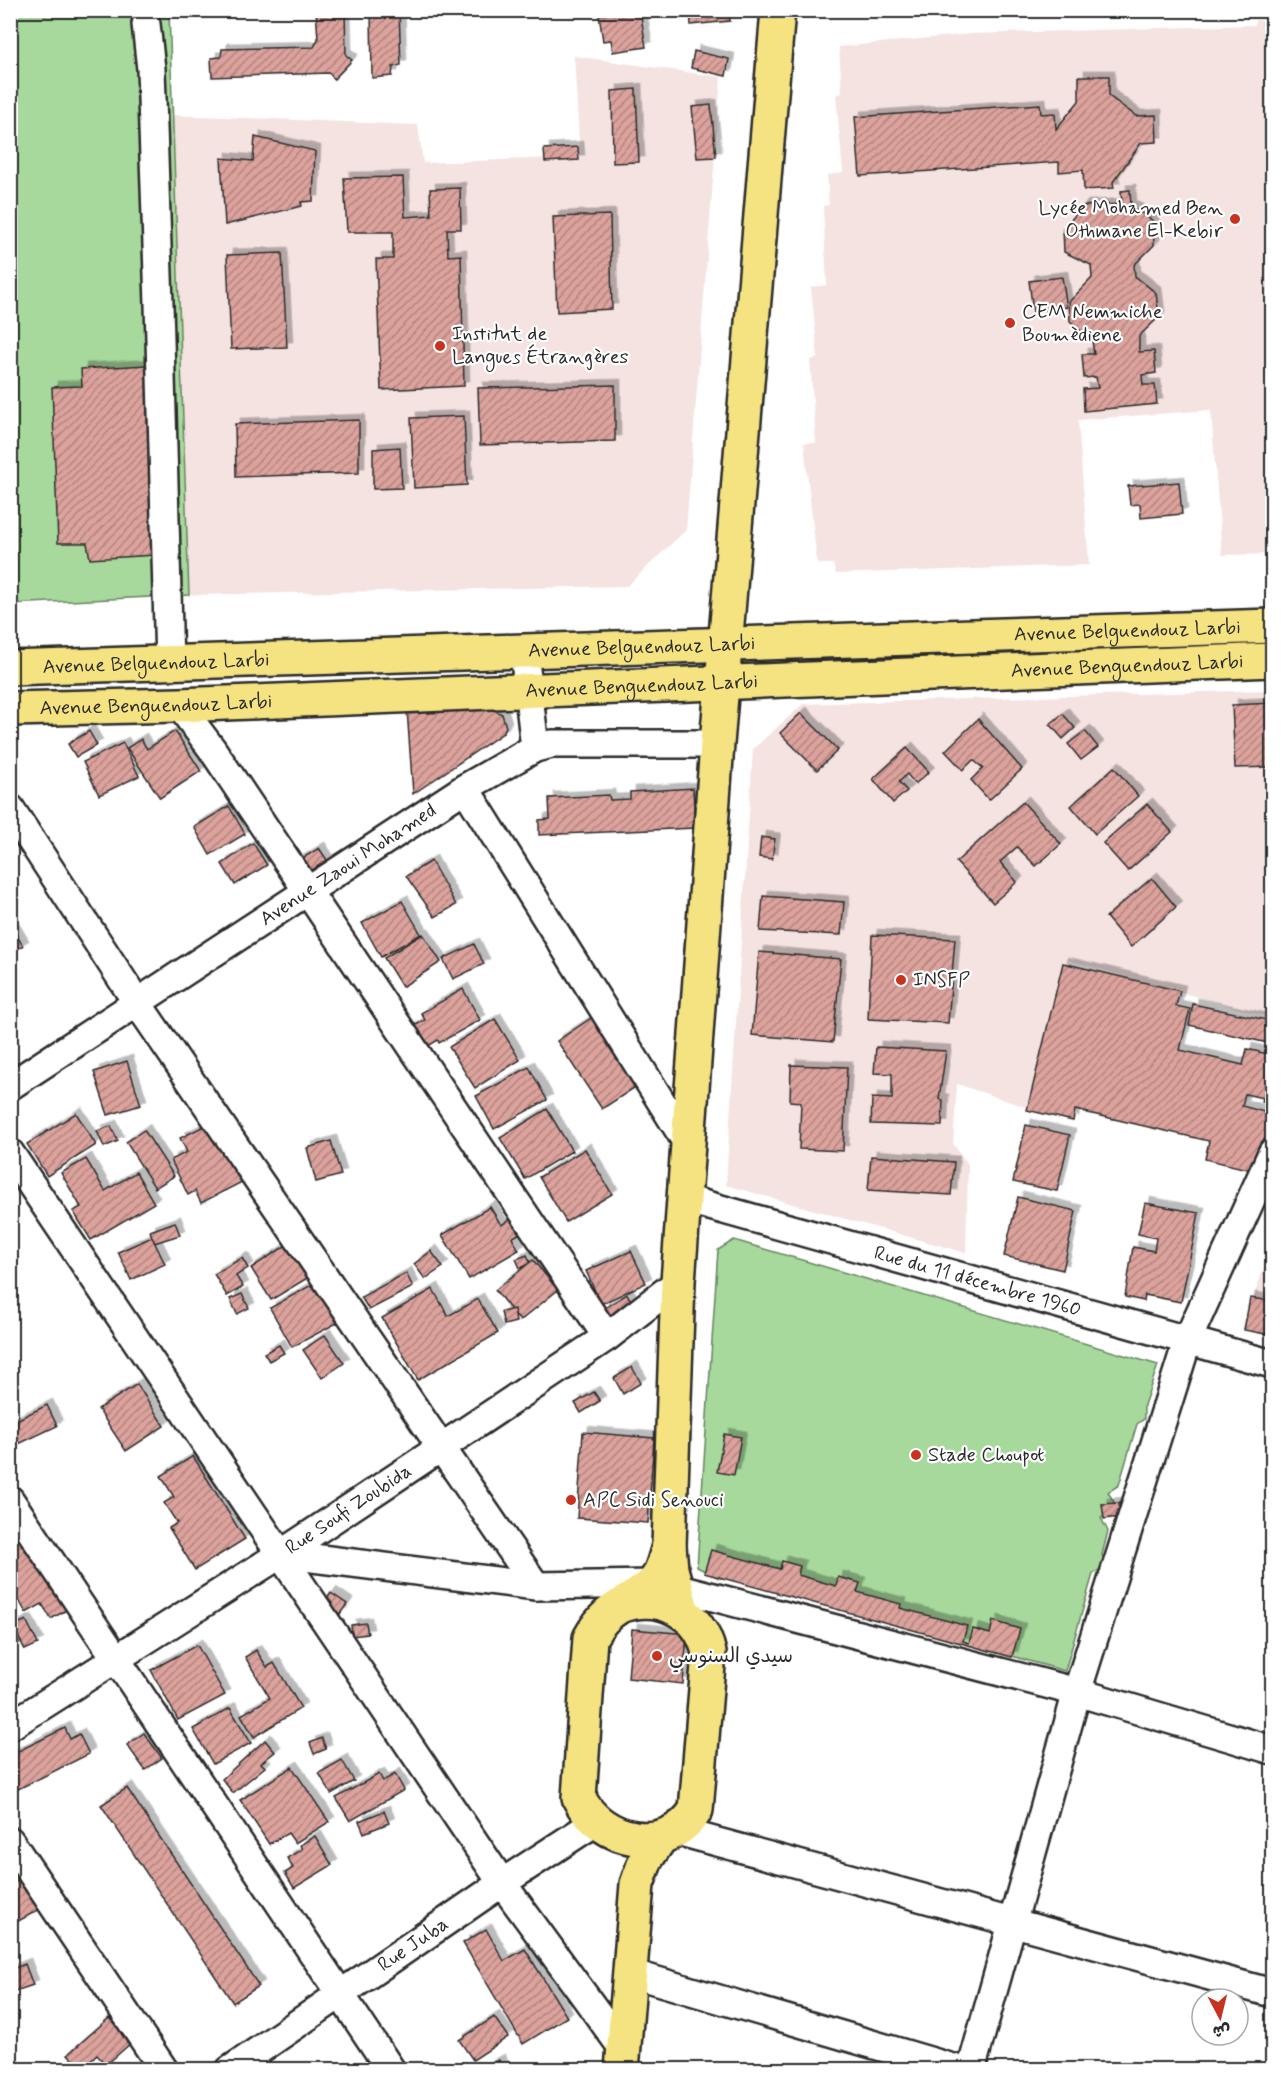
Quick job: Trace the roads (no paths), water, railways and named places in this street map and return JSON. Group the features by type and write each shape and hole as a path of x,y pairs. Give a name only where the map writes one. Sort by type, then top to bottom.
{"main road":[{"path":"623,2060 637,1884 646,1859 669,1834 689,1822 696,1810 709,1653 706,1638 670,1595 669,1546 678,1282 717,744 777,10"},
{"name":"Avenue Belguendouz Larbi","path":"10,668 1272,626"},
{"name":"Avenue Benguendouz Larbi","path":"10,709 179,705 1272,660"},
{"path":"637,1884 630,1855 603,1825 585,1811 579,1798 590,1638 600,1619 620,1606 670,1595"},
{"path":"603,1825 636,1840 669,1834"}],"street":[{"path":"146,24 151,69 169,664"},
{"path":"524,652 535,748"},
{"path":"179,705 212,749 608,1338"},
{"name":"Avenue Zaoui Mohamed","path":"10,1086 465,788 535,748 552,744 717,744"},
{"path":"465,788 689,1146"},
{"path":"10,808 138,1004 536,1586"},
{"path":"10,1153 623,2060"},
{"path":"971,2070 1077,1692 1188,1340 1272,1153"},
{"name":"Rue du 11 décembre 1960","path":"685,1199 1272,1364"},
{"name":"Rue Soufi Zoubida","path":"10,1726 280,1554 608,1338 678,1282"},
{"path":"10,1500 391,2070"},
{"path":"280,1554 536,1586 590,1585 670,1595 1077,1692 1272,1750"},
{"path":"590,1585 590,1638"},
{"name":"Rue Juba","path":"230,2070 502,1883 603,1825"},
{"path":"669,1834 1014,1922 1272,1992"},
{"path":"10,1840 164,2070"},
{"path":"630,1973 960,2070"}],"place":[{"name":"Lycée Mohamed Ben Othmane El-Kebir","path":"1235,219"},
{"name":"CEM Nemmiche Boumèdiene","path":"1010,323"},
{"name":"Institut de Langues Étrangères","path":"440,346"},
{"name":"INSFP","path":"901,980"},
{"name":"Stade Choupot","path":"916,1455"},
{"name":"APC Sidi Senouci","path":"571,1500"},
{"name":"سيدي السنوسي","path":"657,1656"}]}
